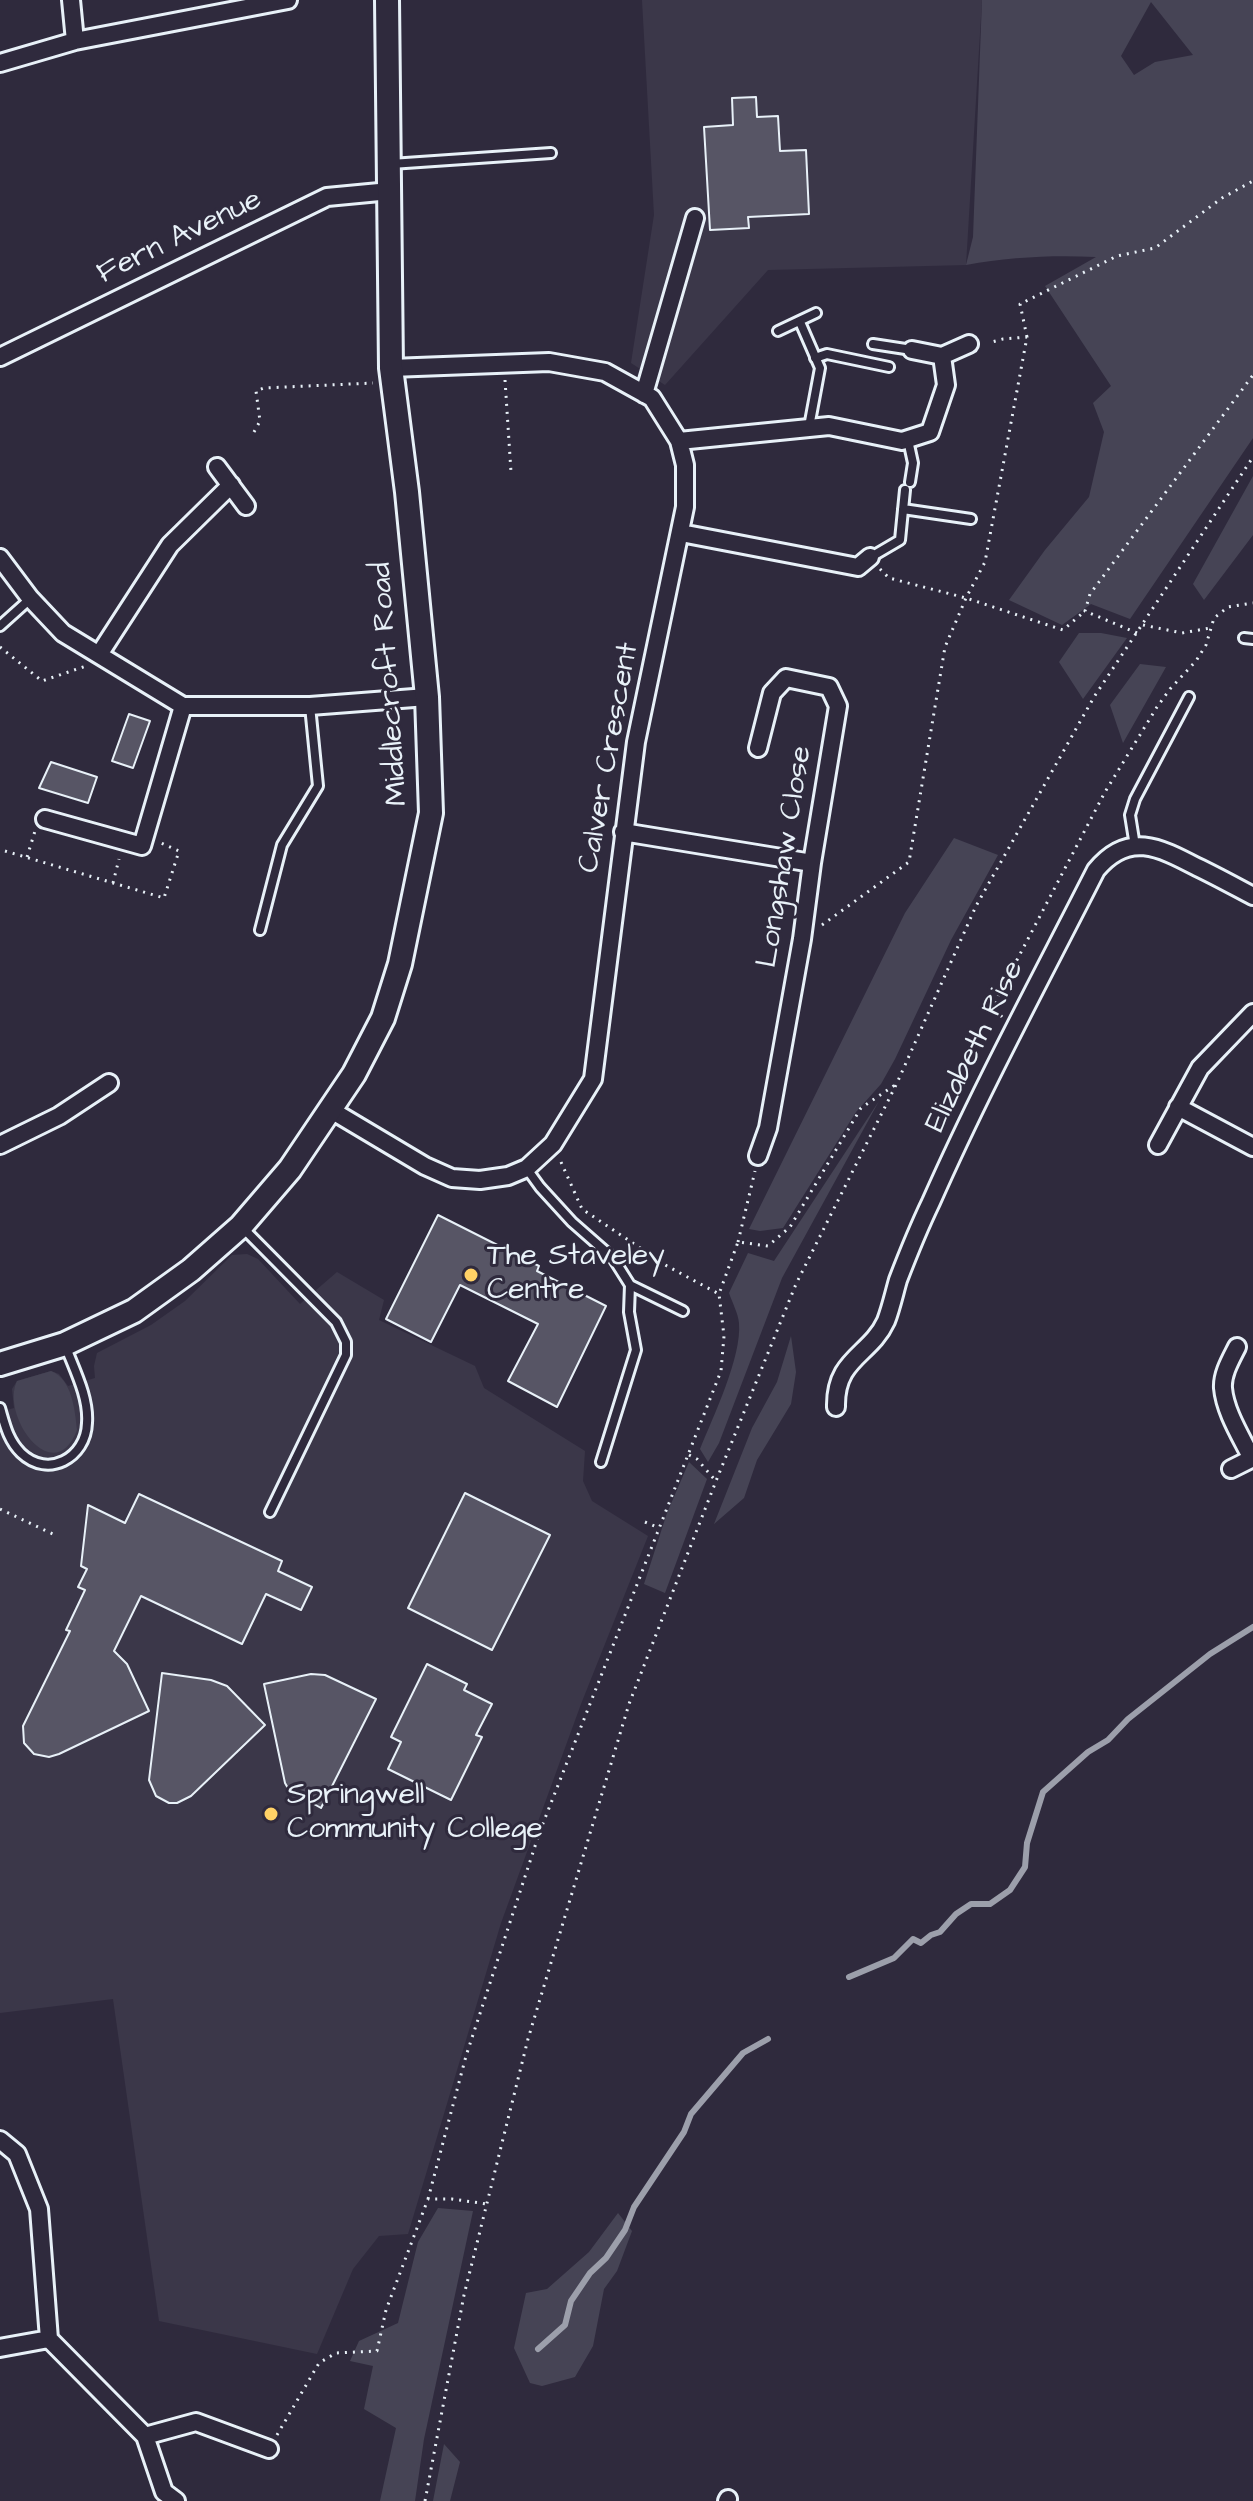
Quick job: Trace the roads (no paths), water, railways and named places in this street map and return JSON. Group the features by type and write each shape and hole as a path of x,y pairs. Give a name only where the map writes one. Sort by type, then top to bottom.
{"street":[{"path":"71,0 75,41"},
{"path":"0,63 75,41 288,0"},
{"name":"Middlecroft Road","path":"0,1364 65,1344 134,1311 191,1270 241,1226 290,1169 354,1074 383,1018 400,964 431,813 427,697 392,375 387,0"},
{"name":"Fern Avenue","path":"0,357 327,197 390,191"},
{"path":"644,394 695,218"},
{"path":"912,350 942,356 969,344"},
{"path":"679,441 829,426 902,441 930,432 946,385 942,356"},
{"name":"Calver Crescent","path":"331,1110 425,1166 452,1178 480,1180 508,1176 527,1168 553,1144 593,1079 636,742 685,507 685,465 679,441 652,398 605,372 549,362 392,375"},
{"path":"217,467 246,506"},
{"path":"104,656 170,545 231,485"},
{"path":"681,533 858,567 870,557"},
{"path":"0,558 30,598 63,633 183,706 310,706 427,697"},
{"name":"Longshaw Close","path":"758,748 772,693 786,678 829,687 838,706 802,939 768,1128 758,1156"},
{"path":"45,819 149,848 147,829 183,706"},
{"path":"623,832 812,863"},
{"path":"1135,846 1148,845 1169,852 1253,896"},
{"name":"Elizabeth Rise","path":"836,1407 839,1381 848,1364 880,1331 887,1319 898,1282 931,1202 1096,870 1108,856 1135,846"},
{"path":"1158,1145 1200,1068 1253,1013"},
{"path":"0,1145 59,1116 109,1083"},
{"path":"1178,1107 1253,1147"},
{"path":"1231,1469 1252,1459 1230,1412 1223,1388 1226,1369 1237,1347"},
{"path":"0,2140 17,2154 39,2209 49,2339 145,2436 164,2492 176,2501"},
{"path":"0,2348 49,2339"},
{"path":"145,2436 196,2422 269,2449"}],"lane":[{"path":"390,164 551,153"},
{"path":"778,331 816,313"},
{"path":"800,322 820,368 808,428"},
{"path":"873,344 912,350"},
{"path":"815,358 827,354 889,367"},
{"path":"870,557 900,540 913,463 908,439"},
{"path":"903,509 971,519"},
{"path":"0,626 30,598"},
{"path":"1135,846 1130,815 1135,799 1189,697"},
{"path":"260,930 282,845 318,786 310,706"},
{"path":"527,1168 572,1222 613,1258 630,1285 683,1311"},
{"path":"241,1226 336,1322 346,1342 346,1355 270,1512"},
{"path":"601,1462 636,1350 629,1312 630,1285"},
{"path":"0,1408 8,1436 23,1455 40,1464 58,1465 73,1457 84,1442 88,1422 82,1390 65,1344"}],"waterway":[{"path":"849,1977 894,1958 913,1939 921,1943 940,1932 956,1914 971,1904 990,1904 1010,1890 1025,1867 1027,1843 1043,1792 1210,1654 1253,1627"},
{"path":"538,2349 565,2325 571,2301 625,2230 634,2207 684,2132 691,2114 743,2053 768,2039"}],"place":[{"name":"The Staveley Centre","path":"471,1275"},
{"name":"Springwell Community College","path":"271,1814"}]}
